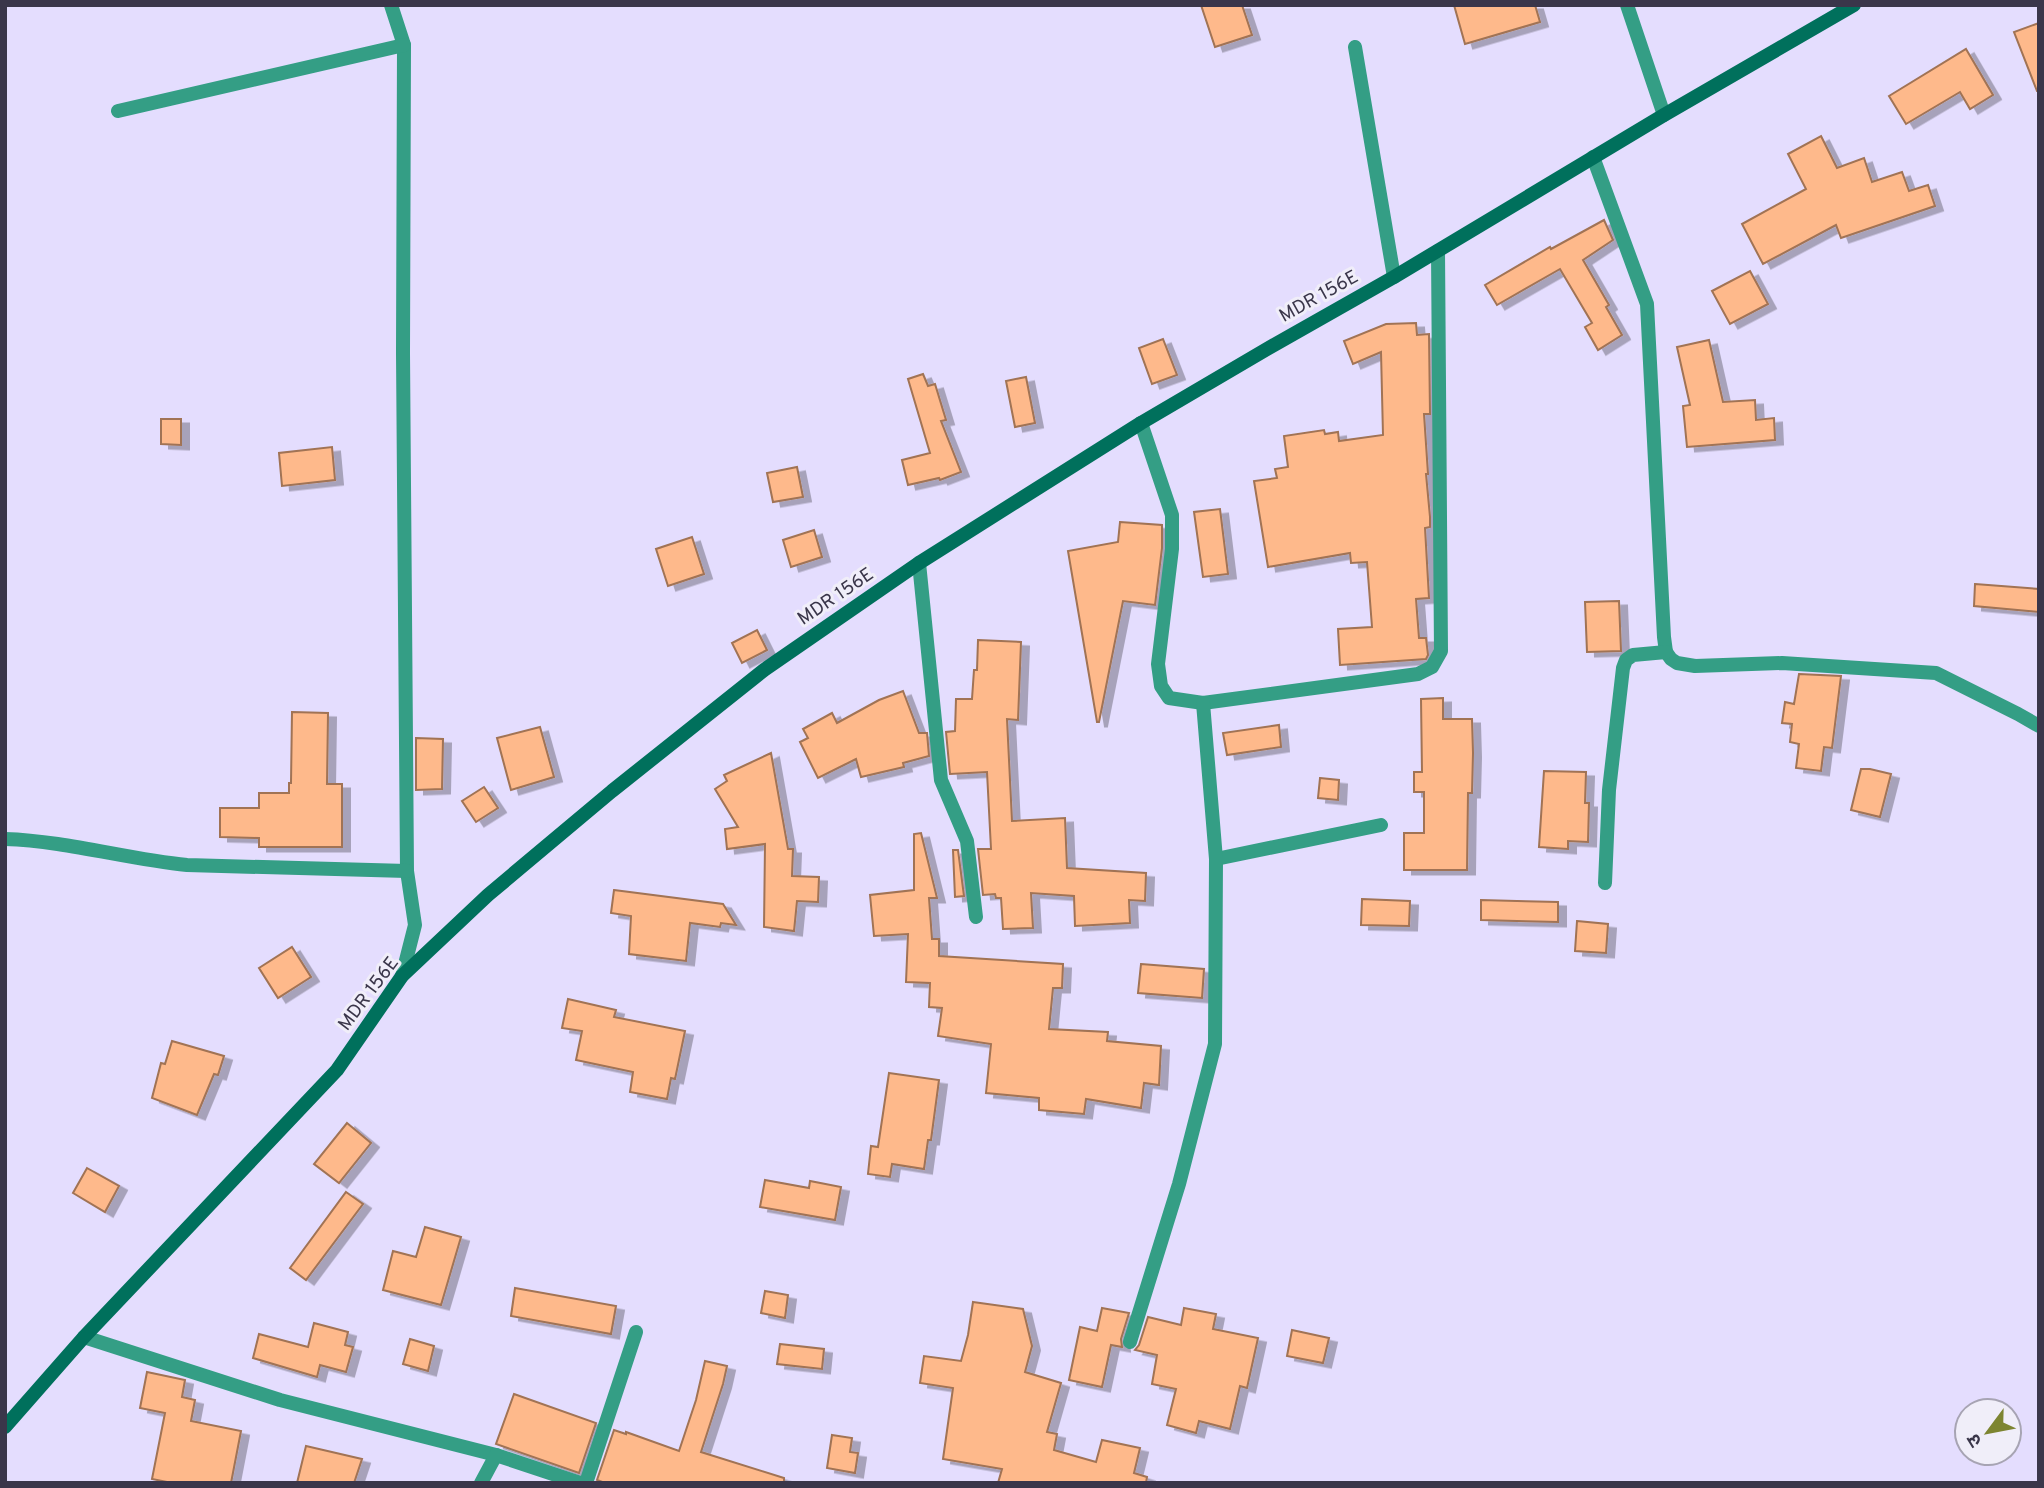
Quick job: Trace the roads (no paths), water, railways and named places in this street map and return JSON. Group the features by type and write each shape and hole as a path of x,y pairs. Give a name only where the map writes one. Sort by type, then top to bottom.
{"main road":[{"name":"MDR 156E","path":"5,1427 84,1337 337,1070 402,976 488,895 612,790 764,670 919,563 1141,423 1394,277 1848,7"}],"street":[{"path":"391,5 404,45 403,353 407,871 415,925 402,976"},
{"path":"1627,5 1664,114"},
{"path":"118,111 404,45"},
{"path":"1355,47 1394,277"},
{"path":"1593,157 1647,304 1665,652 1677,663 1695,666 1782,663 1936,673 2039,726"},
{"path":"1141,423 1172,515 1172,549 1158,664 1161,686 1169,698 1203,703 1418,674 1432,667 1441,651 1437,251"},
{"path":"919,563 940,780 967,841 976,917"},
{"path":"1605,883 1609,790 1623,668 1626,660 1633,655 1665,652"},
{"path":"1130,1342 1179,1184 1215,1044 1216,859 1203,703"},
{"path":"1216,859 1381,825"},
{"path":"5,839 80,847 156,862 187,865 407,871"},
{"path":"586,1483 636,1332"},
{"path":"84,1337 280,1400 496,1455 580,1483"},
{"path":"481,1483 496,1455"}]}
